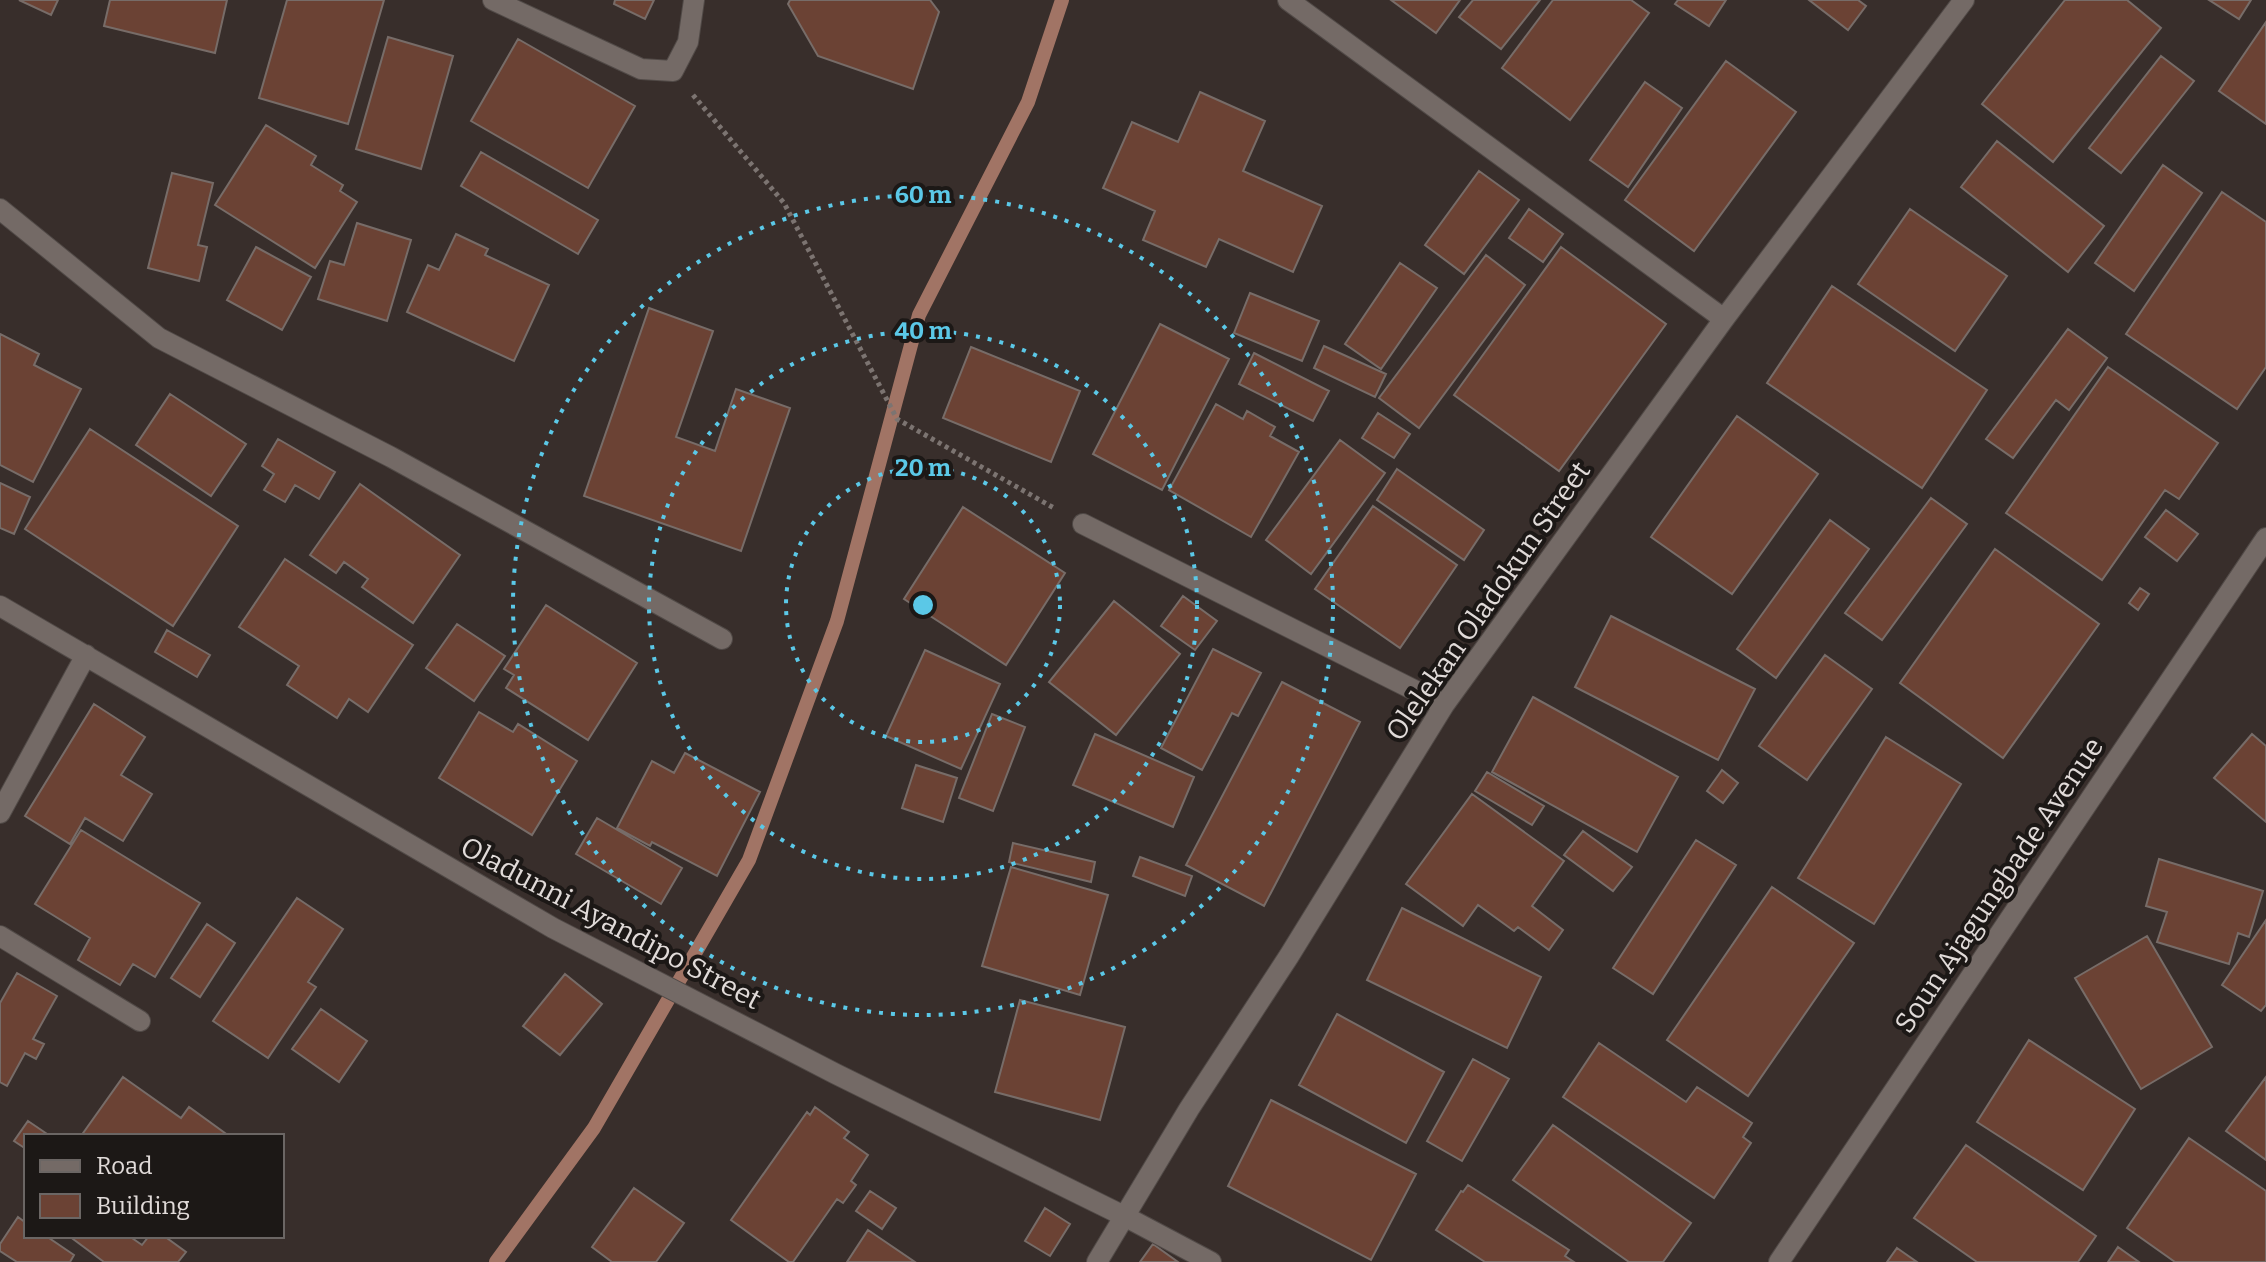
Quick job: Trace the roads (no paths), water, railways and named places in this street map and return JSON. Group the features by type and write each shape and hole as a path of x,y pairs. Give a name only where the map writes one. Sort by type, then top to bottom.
{"street":[{"path":"493,0 641,69 673,71 688,42 694,0"},
{"path":"1288,0 1724,319"},
{"name":"Olelekan Oladokun Street","path":"1097,1262 1189,1109 1289,956 1444,705 1724,319 1964,0"},
{"path":"0,209 159,338 391,457 722,639"},
{"path":"1083,524 1444,705"},
{"name":"Soun Ajagungbade Avenue","path":"1779,1262 2266,538"},
{"name":"Oladunni Ayandipo Street","path":"0,606 553,928 1211,1262"},
{"path":"0,813 86,655"},
{"path":"0,936 140,1021"}],"waterway":[{"path":"496,1262 594,1128 749,860 837,621 919,315 1028,102 1062,0"}]}
